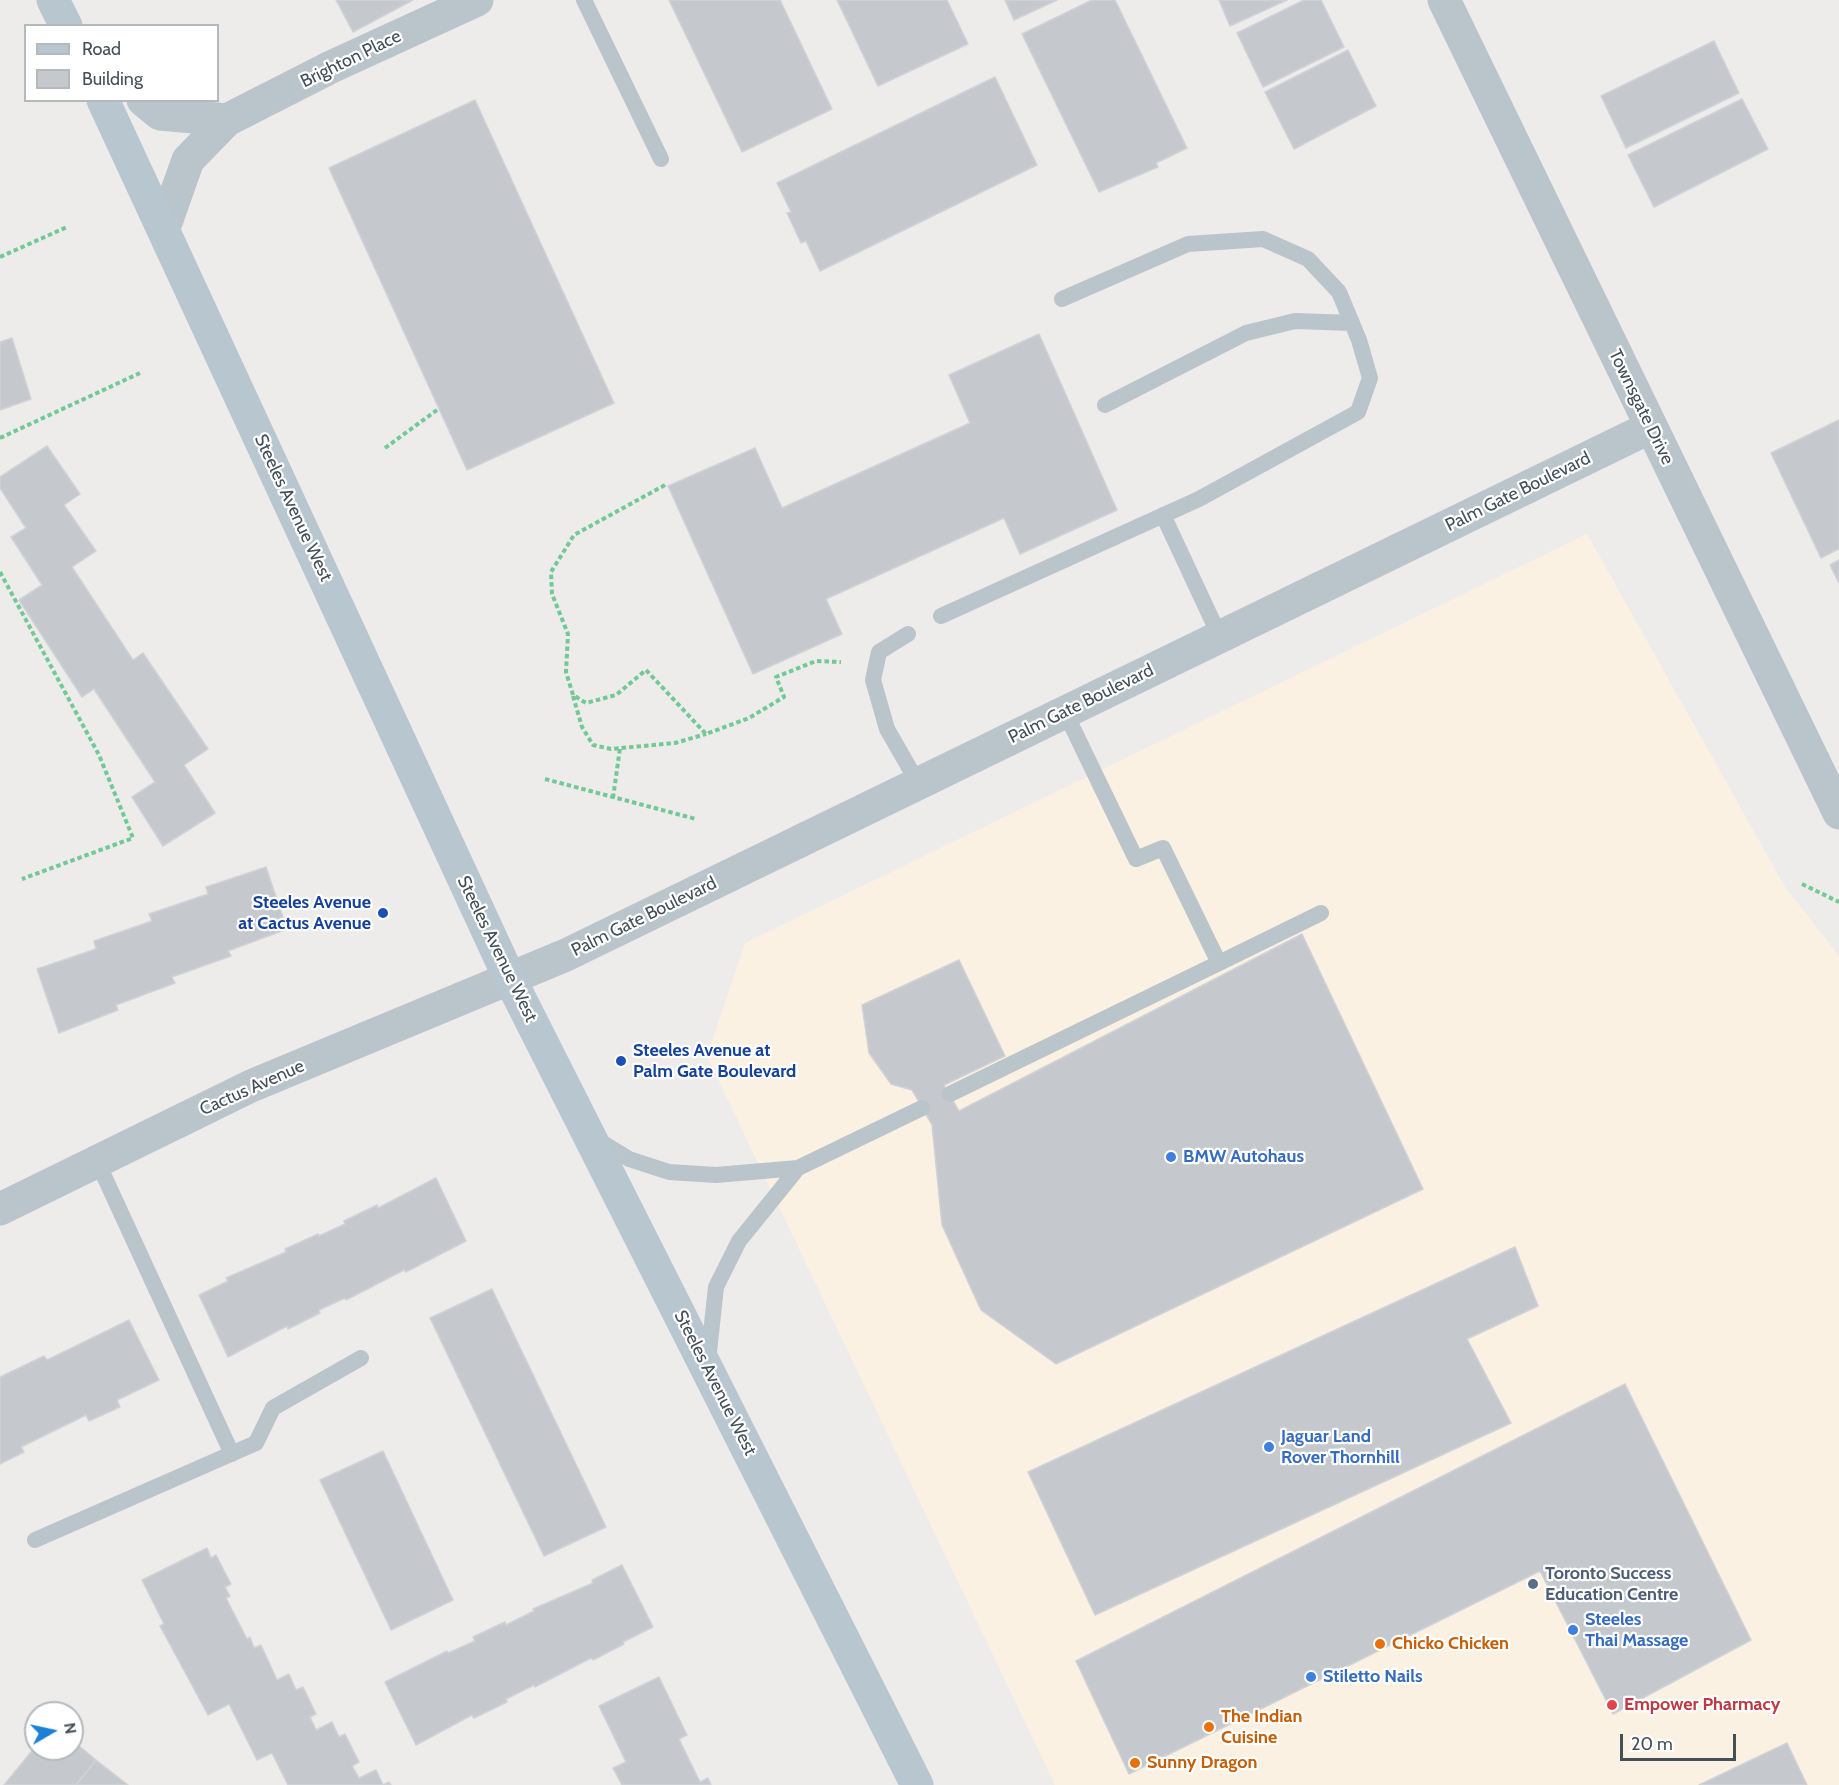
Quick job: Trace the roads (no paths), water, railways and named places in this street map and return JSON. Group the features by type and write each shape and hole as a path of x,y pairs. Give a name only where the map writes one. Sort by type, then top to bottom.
{"main road":[{"path":"53,0 65,24"},
{"name":"Steeles Avenue West","path":"104,102 509,978 590,1134 917,1785"}],"street":[{"name":"Brighton Place","path":"164,228 188,160 227,120 331,67 477,0"},
{"name":"Townsgate Drive","path":"1444,0 1839,813"},
{"path":"146,102 160,114 227,120"},
{"name":"Palm Gate Boulevard","path":"509,978 566,955 1651,427"},
{"name":"Cactus Avenue","path":"0,1209 98,1163 251,1086 442,1008 509,978"}],"lane":[{"path":"584,0 661,159"},
{"path":"941,615 1199,499 1358,412 1370,378 1352,323 1338,292 1308,259 1263,239 1188,244 1062,298"},
{"path":"1105,405 1246,333 1295,321 1352,323"},
{"path":"1163,516 1220,637"},
{"path":"908,634 879,652 873,680 887,729 918,783"},
{"path":"1065,712 1136,859 1162,848 1219,963"},
{"path":"950,1094 1321,913"},
{"path":"590,1134 629,1159 669,1172 716,1175 798,1168 922,1108"},
{"path":"98,1163 232,1454"},
{"path":"707,1368 716,1287 739,1241 798,1168"},
{"path":"35,1540 256,1443 273,1408 361,1358"}],"place":[{"name":"Steeles Avenue at Cactus Avenue","path":"383,913"},
{"name":"Steeles Avenue at Palm Gate Boulevard","path":"621,1061"},
{"name":"BMW Autohaus","path":"1171,1157"},
{"name":"Jaguar Land Rover Thornhill","path":"1269,1447"},
{"name":"Toronto Success Education Centre","path":"1533,1584"},
{"name":"Steeles Thai Massage","path":"1573,1630"},
{"name":"Chicko Chicken","path":"1380,1644"},
{"name":"Stiletto Nails","path":"1311,1677"},
{"name":"Empower Pharmacy","path":"1612,1705"},
{"name":"The Indian Cuisine","path":"1209,1727"},
{"name":"Sunny Dragon","path":"1135,1763"}]}
